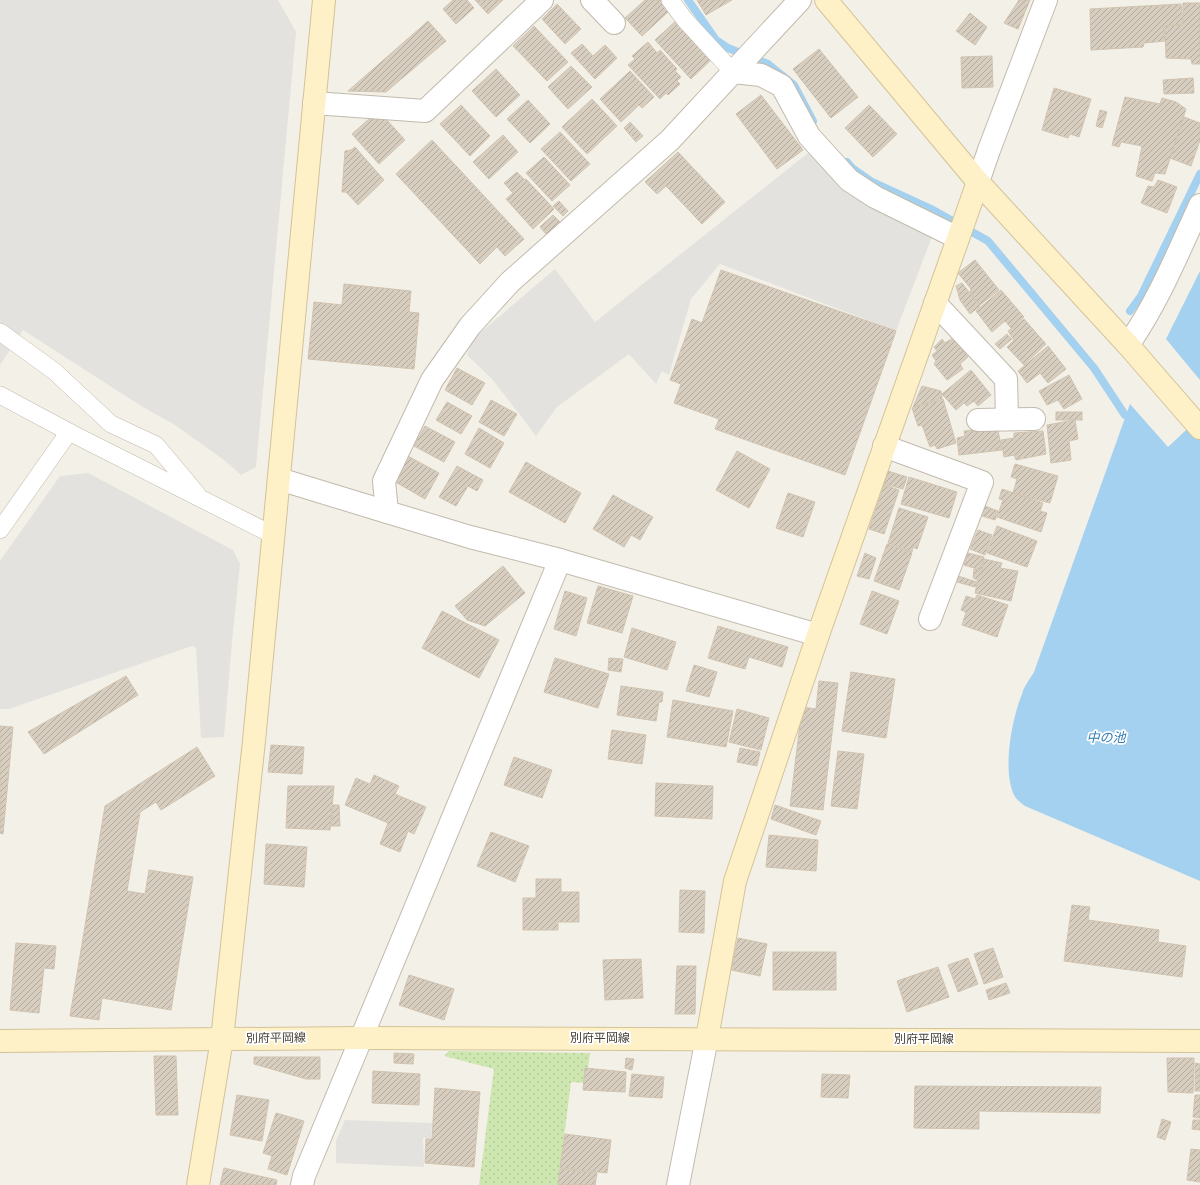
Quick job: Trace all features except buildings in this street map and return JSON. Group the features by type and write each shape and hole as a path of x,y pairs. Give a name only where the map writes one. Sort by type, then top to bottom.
{"street":[{"path":"198,1185 222,1039 254,741 324,0"},
{"path":"314,103 425,111 542,0"},
{"path":"592,0 614,23"},
{"path":"387,512 384,480 432,380 470,326 510,282 670,140 800,0"},
{"path":"826,0 978,182 1128,345 1200,428"},
{"path":"678,1185 707,1038 735,881 818,635 991,142 1046,0"},
{"path":"733,72 762,75 782,86 809,136 849,180 875,197 958,238"},
{"path":"1128,345 1141,326 1175,260 1200,205"},
{"path":"935,303 1006,379 1007,419"},
{"path":"978,420 1034,419"},
{"path":"884,446 982,482 930,618"},
{"path":"279,479 470,537 560,560 818,635"},
{"path":"302,1185 304,1176 560,560"},
{"name":"別府平岡線","path":"0,1041 361,1038 707,1038 1200,1041"}],"lane":[{"path":"670,0 684,20 733,72"},
{"path":"0,332 54,371 112,424 156,446 203,500"},
{"path":"0,395 69,432 273,534"},
{"path":"0,530 69,432"}],"green space":[{"path":"449,1051 590,1053 586,1083 571,1082 558,1185 479,1185 494,1069 444,1056"}],"shaded area":[{"path":"0,0 278,0 296,32 256,467 241,475 224,460 175,425 141,406 23,330 0,365"},
{"path":"808,153 858,198 933,234 896,331 720,264 691,299 669,375 662,371 656,384 629,354 557,407 536,436 493,380 467,355 473,339 555,269 595,322"},
{"path":"88,473 233,550 240,564 224,737 201,738 196,648 192,646 9,709 0,709 0,561 60,476"},
{"path":"345,1120 432,1123 431,1138 423,1138 424,1167 336,1163 336,1141"}],"water":[{"path":"1200,271 1200,380 1166,339"},
{"name":"中の池","path":"1130,404 1168,447 1200,417 1200,881 1025,806 1014,795 1010,784 1010,744 1018,704 1024,688 1034,672"}],"waterway":[{"path":"688,0 716,40 728,48 768,64 794,85 813,121"},
{"path":"847,162 852,168 872,182 933,210 988,241 1094,368 1125,415"},
{"path":"1130,311 1141,296 1200,174"}]}
